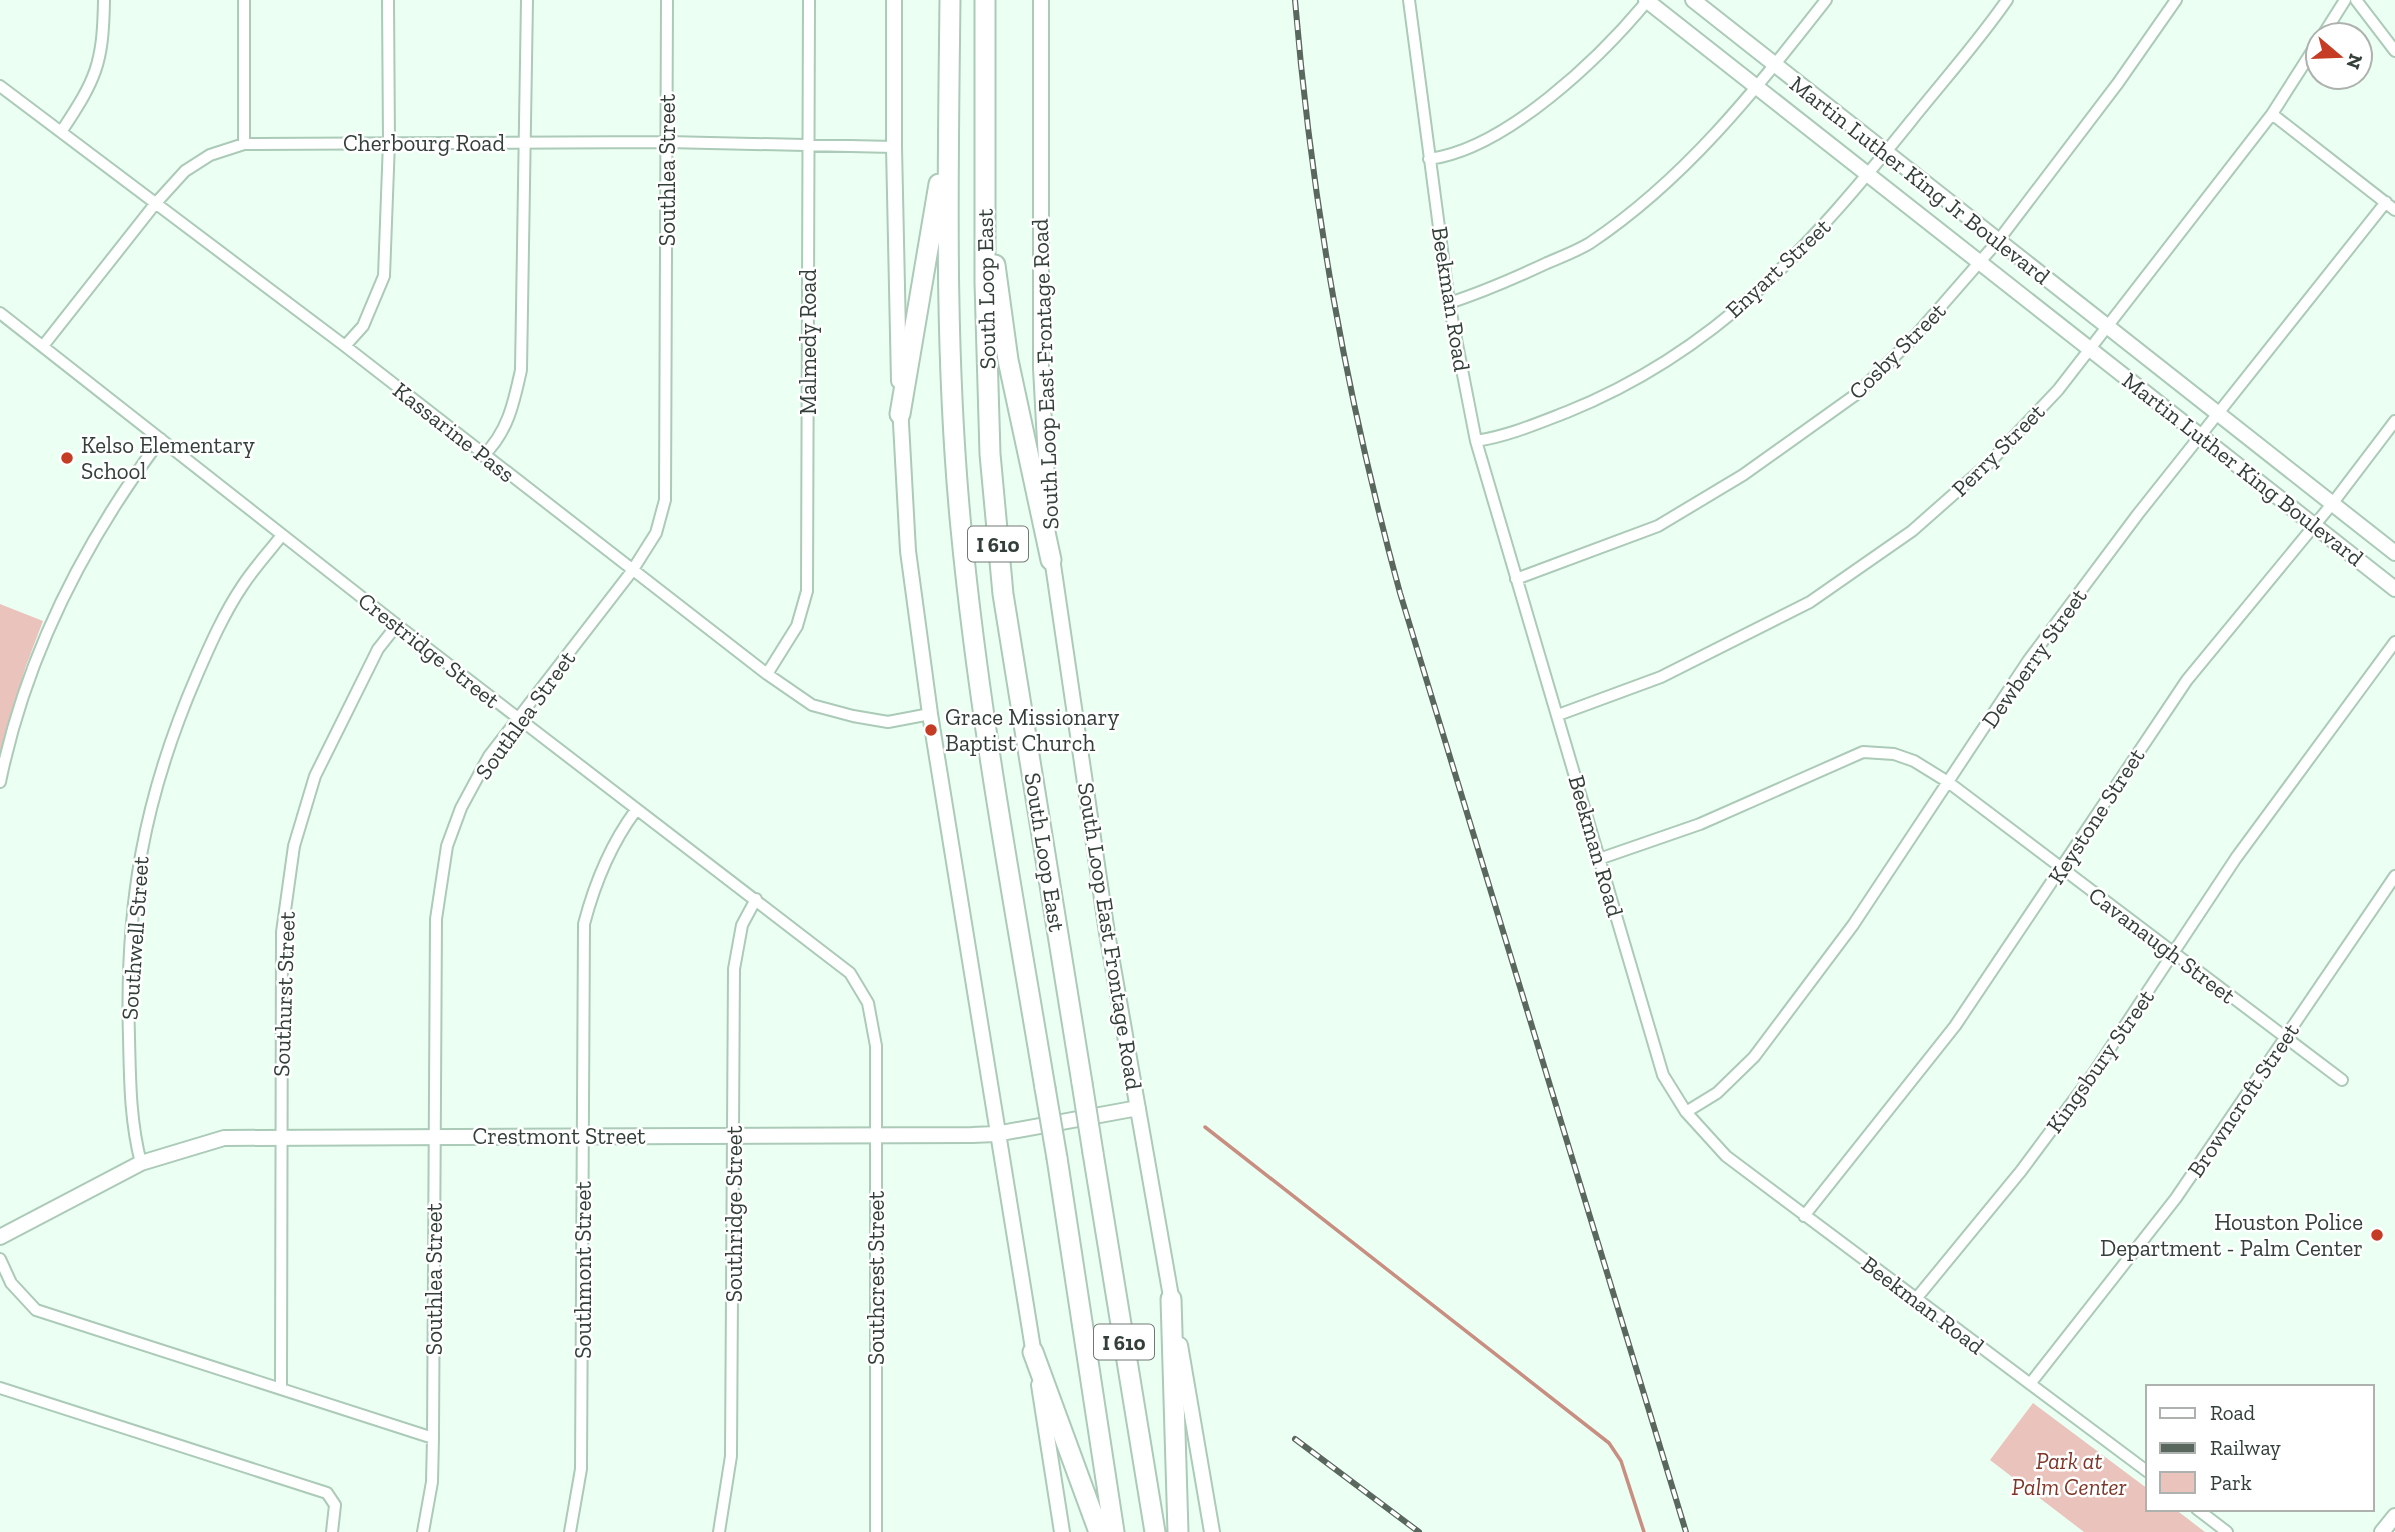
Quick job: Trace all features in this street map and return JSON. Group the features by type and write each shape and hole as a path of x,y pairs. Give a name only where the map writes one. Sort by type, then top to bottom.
{"highway":[{"name":"South Loop East","path":"950,0 948,335 971,626 1114,1532"},
{"name":"South Loop East","path":"985,0 984,190 990,454 1003,594 1155,1532"},
{"path":"900,414 948,128"},
{"path":"984,190 1008,360 1051,560"},
{"path":"1171,1299 1178,1532"},
{"path":"1034,1352 1099,1532"}],"main road":[{"path":"894,0 894,147 900,414 908,551 930,714 1062,1532"},
{"name":"South Loop East Frontage Road","path":"1041,0 1041,368 1051,560 1107,933 1212,1532"},
{"name":"Martin Luther King Jr Boulevard","path":"1648,0 1756,88 1869,173 2090,349"},
{"name":"Martin Luther King Jr Boulevard","path":"1693,0 2147,359"},
{"name":"Martin Luther King Boulevard","path":"2090,349 2395,589"},
{"name":"Martin Luther King Boulevard","path":"2147,359 2395,553"},
{"name":"Crestmont Street","path":"0,1237 141,1163 224,1138 281,1135 996,1134 1138,1108"},
{"path":"2382,1532 2395,1516"}],"street":[{"path":"61,132 92,84 104,45 104,0"},
{"path":"244,0 244,144"},
{"path":"345,346 363,326 384,276 388,0"},
{"path":"483,456 494,445 511,415 521,370 527,144 527,0"},
{"name":"Southlea Street","path":"423,1532 432,1482 433,1136 438,886 447,846 461,808 489,756 632,571 656,533 665,500 667,0"},
{"name":"Malmedy Road","path":"767,674 797,626 807,591 809,0"},
{"name":"Beekman Road","path":"1409,0 1449,303 1476,441 1663,1075 1686,1112 1726,1156 2146,1471"},
{"path":"1429,159 1451,156 1495,135 1581,72 1648,0"},
{"path":"1449,303 1490,289 1588,244 1684,167 1756,88 1826,0"},
{"name":"Enyart Street","path":"1476,441 1505,436 1606,396 1695,343 1770,281 1833,218 2007,0"},
{"name":"Cosby Street","path":"1516,579 1658,526 1743,475 1858,393 1916,335 1998,241 2118,83 2176,0"},
{"path":"2332,21 2345,0"},
{"path":"2356,0 2395,51"},
{"name":"Perry Street","path":"1558,715 1661,677 1810,603 1912,531 1989,463 2058,390 2272,114 2304,64"},
{"name":"Kassarine Pass","path":"0,86 345,346 632,571 811,705 888,722 930,714"},
{"path":"2272,114 2390,206"},
{"name":"Cherbourg Road","path":"43,346 155,204 185,171 209,155 244,144 667,142 894,147"},
{"name":"Dewberry Street","path":"1686,1112 1717,1093 1754,1057 1853,925 2028,661 2200,435 2390,206"},
{"name":"Crestridge Street","path":"0,313 397,625 850,973 868,1003 872,1025"},
{"name":"Keystone Street","path":"1804,1216 1955,1026 2187,680 2332,504 2395,421"},
{"path":"0,782 27,681 58,608 84,554 128,484 161,439"},
{"name":"Southwell Street","path":"141,1163 132,1130 128,1020 133,896 143,833 170,736 216,633 242,586 282,535"},
{"name":"Southurst Street","path":"281,1387 282,932 294,846 315,776 325,753 378,649 397,625"},
{"name":"Kingsbury Street","path":"1915,1300 2021,1171 2091,1077 2174,956 2236,858 2395,642"},
{"name":"Cavanaugh Street","path":"1600,859 1700,824 1863,752 1894,754 1914,761 1948,782 2174,956 2342,1080"},
{"name":"Southmont Street","path":"570,1532 582,1469 584,924 597,878 622,828 636,810"},
{"name":"Browncroft Street","path":"2029,1384 2176,1198 2395,876"},
{"name":"Southridge Street","path":"719,1532 731,1456 734,969 742,925 755,899"},
{"name":"Southcrest Street","path":"872,1025 876,1046 876,1532"},
{"path":"0,1259 11,1283 36,1310 433,1438"},
{"path":"0,1388 327,1493 335,1505 334,1526"},
{"path":"2200,1511 2227,1532"}],"green space":[{"path":"0,604 43,621 26,666 0,752"},
{"name":"Park at Palm Center","path":"2033,1403 2146,1488 2146,1511 2178,1511 2205,1532 2084,1532 1990,1460"}],"waterway":[{"path":"1205,1127 1609,1443 1621,1461 1644,1532"}],"railway":[{"path":"1295,0 1321,226 1363,446 1381,519 1400,593 1686,1532"},
{"path":"1295,1439 1419,1532"}],"place":[{"name":"Kelso Elementary School","path":"67,458"},
{"name":"Grace Missionary Baptist Church","path":"931,730"},
{"name":"Houston Police Department - Palm Center","path":"2377,1235"}]}
